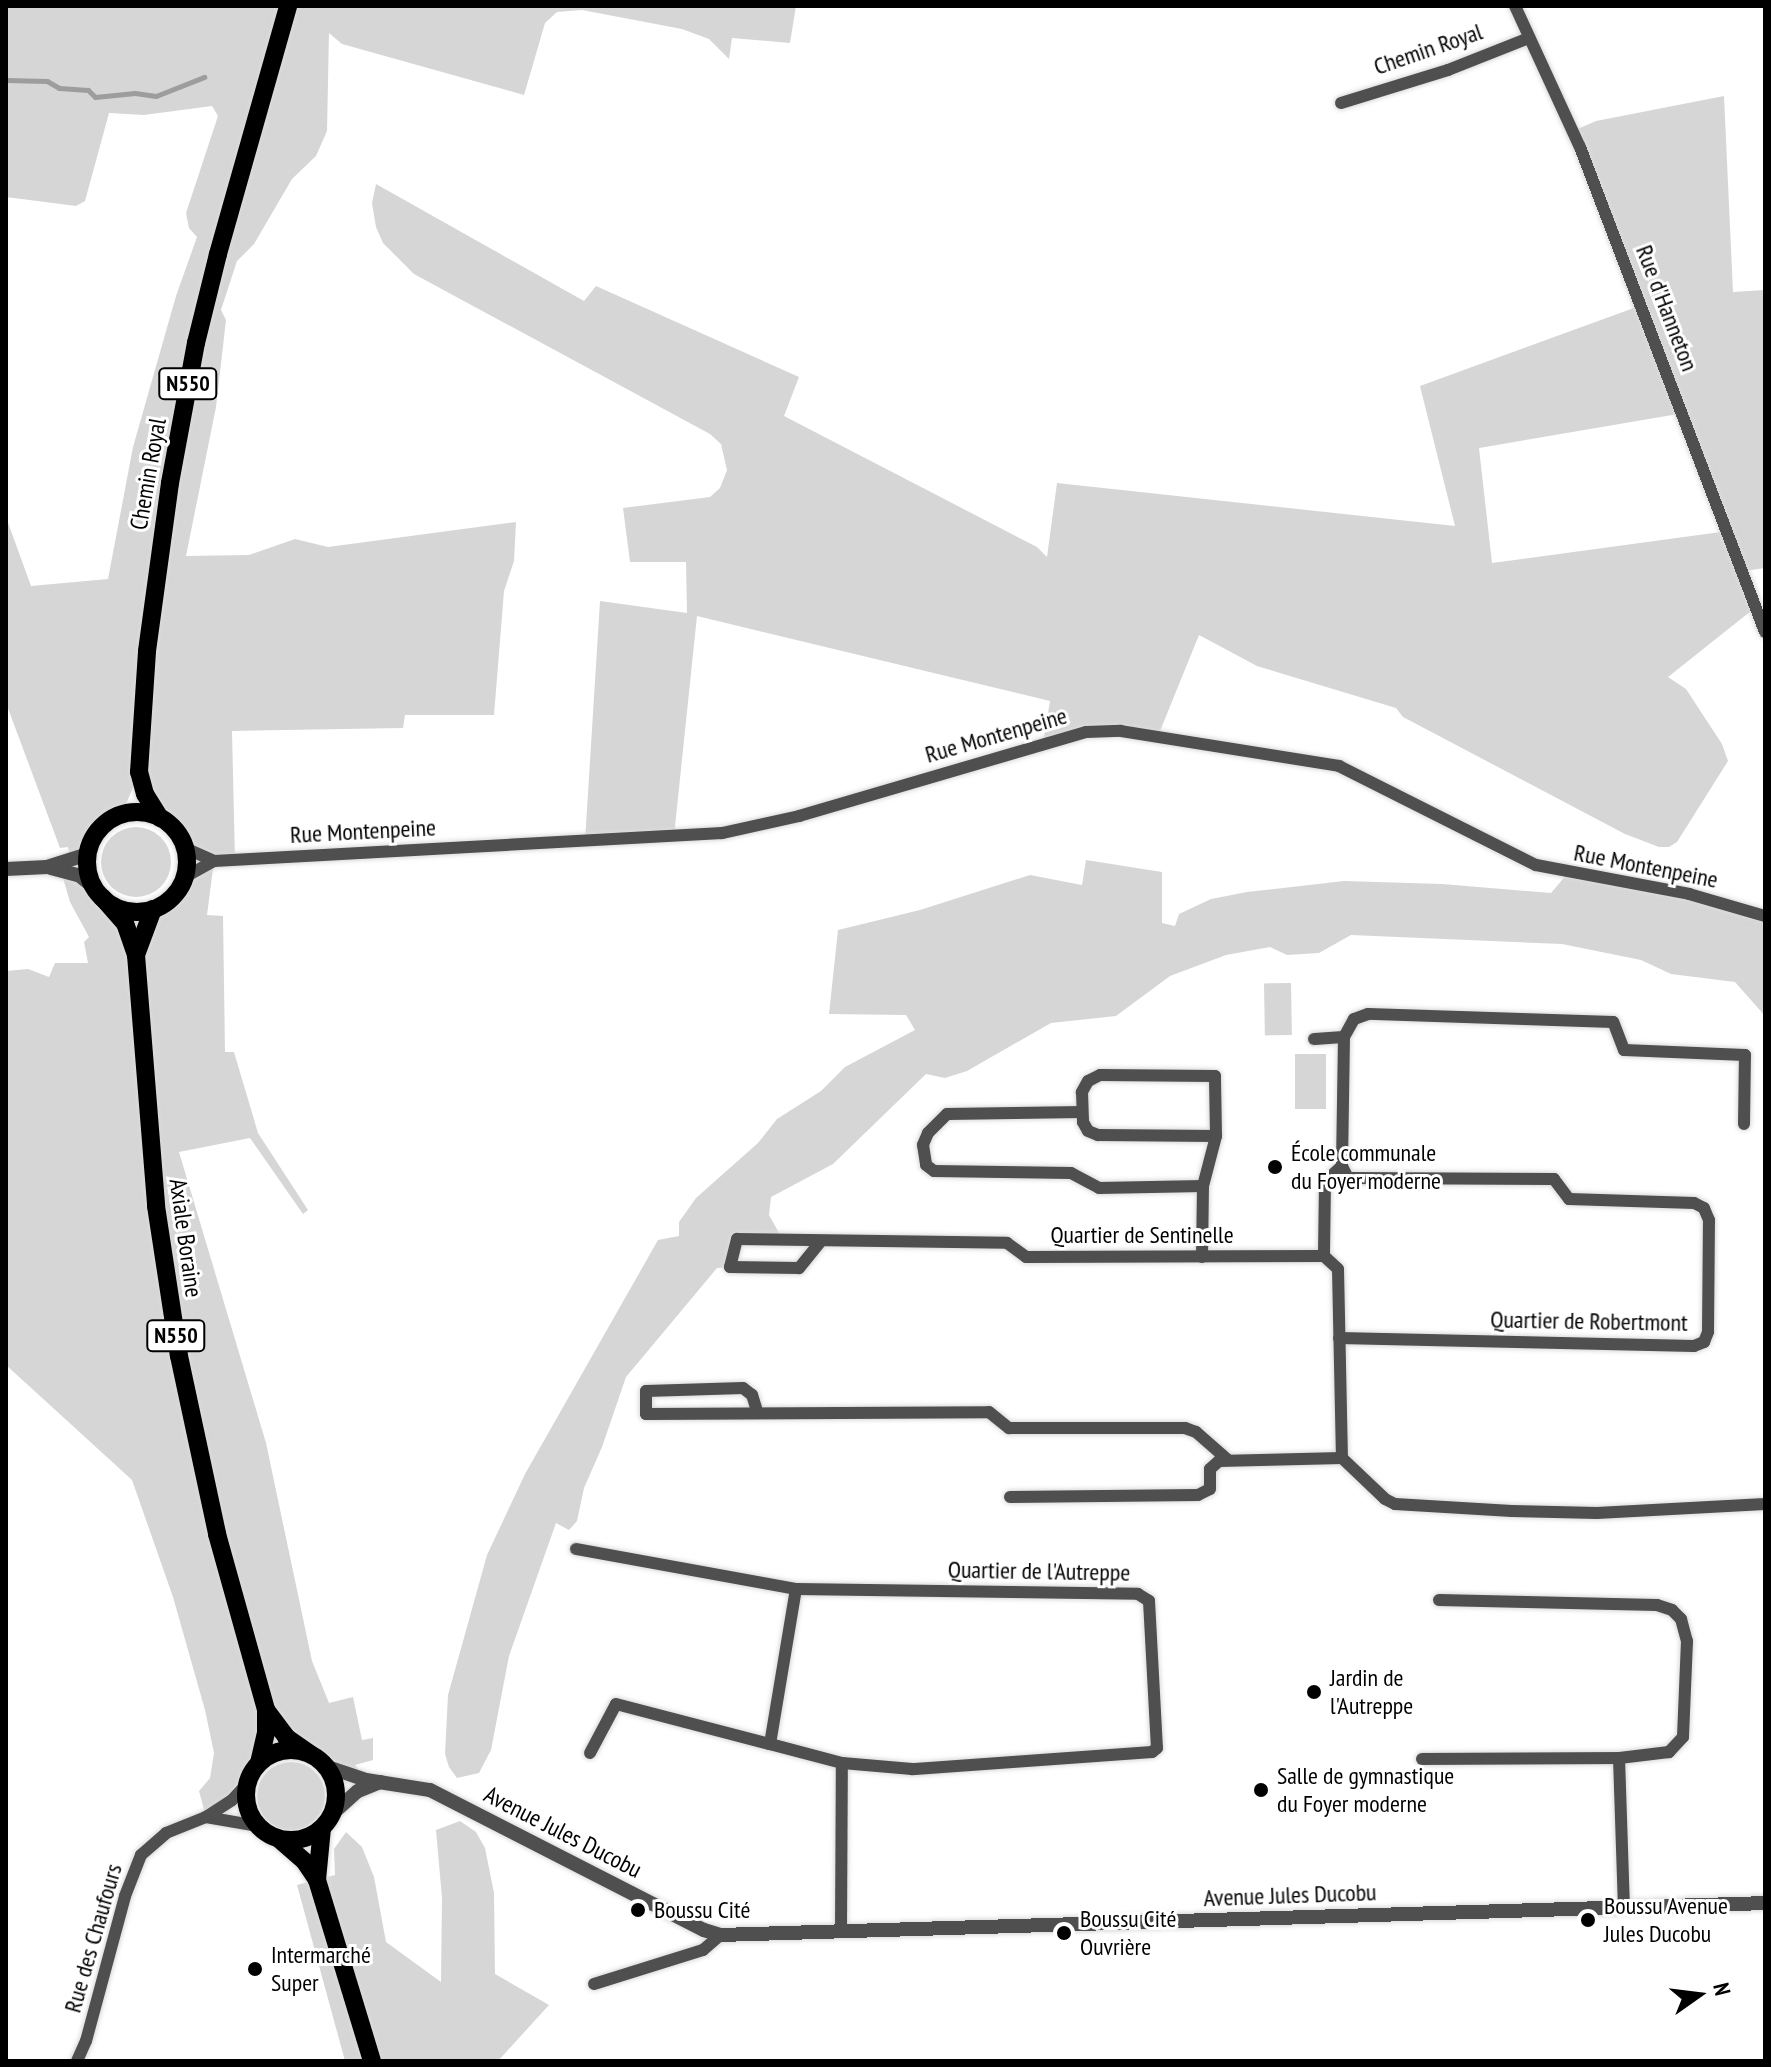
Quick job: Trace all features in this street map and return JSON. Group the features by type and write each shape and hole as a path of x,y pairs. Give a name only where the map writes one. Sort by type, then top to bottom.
{"main road":[{"name":"Chemin Royal","path":"160,818 145,794 139,772 157,562 196,343 222,235 288,6"},
{"name":"Chemin Royal","path":"118,816 139,772"},
{"path":"146,813 160,818 171,825 185,848 185,877 167,902 153,909 126,910 99,893 88,854 98,831 118,816 146,813"},
{"name":"Axiale Boraine","path":"99,893 125,923 136,955 156,1206 179,1356 217,1534 266,1710 266,1733 259,1763"},
{"name":"Axiale Boraine","path":"136,955 153,909"},
{"name":"Axiale Boraine","path":"266,1710 286,1737 318,1760"},
{"path":"317,1880 336,1790 318,1760 283,1750 259,1763 247,1784 249,1814 258,1826 279,1839 305,1862 317,1880 372,2061"},
{"path":"279,1839 310,1837 327,1822"}],"street":[{"name":"Rue d'Hanneton","path":"1515,6 1585,159 1765,632"},
{"name":"Chemin Royal","path":"1341,103 1448,70 1529,38"},
{"name":"Rue Montenpeine","path":"185,877 214,861 722,833 799,816 1072,736 1121,731 1339,766 1536,865 1689,894 1765,916"},
{"name":"Rue Montenpeine","path":"185,848 214,861"},
{"path":"6,869 47,867 88,854"},
{"path":"47,867 80,876 99,893"},
{"path":"1744,1124 1745,1055 1624,1050 1613,1022 1368,1014 1354,1019 1344,1037 1342,1166 1325,1182 1324,1256 1338,1269 1342,1458 1374,1490 1395,1504 1597,1513 1765,1504"},
{"path":"1314,1039 1344,1037"},
{"path":"1202,1257 1203,1186 1216,1136 1215,1076 1100,1075 1088,1081 1082,1092 1082,1112 1088,1131 1098,1135 1216,1136"},
{"path":"1082,1112 947,1114 928,1133 923,1145 926,1165 934,1171 1071,1173 1099,1188 1203,1186"},
{"name":"Quartier de Robertmont","path":"1339,1338 1694,1346 1704,1342 1708,1332 1709,1220 1704,1208 1694,1203 1569,1199 1554,1179 1348,1178 1342,1166"},
{"name":"Quartier de Sentinelle","path":"821,1241 799,1268 730,1267 737,1239 1007,1243 1026,1257 1324,1256"},
{"path":"757,1411 752,1395 743,1388 646,1391 646,1414 989,1412 1009,1428 1185,1428 1196,1432 1227,1459"},
{"path":"1010,1497 1198,1495 1210,1489 1213,1464 1227,1459 1342,1458"},
{"name":"Quartier de l'Autreppe","path":"576,1549 796,1589 1138,1594 1149,1601 1157,1748 1152,1752 912,1769 842,1763 616,1704 590,1753"},
{"path":"770,1744 796,1589"},
{"path":"1422,1759 1619,1758 1669,1752 1680,1743 1686,1729 1687,1641 1685,1626 1672,1610 1657,1605 1439,1600"},
{"path":"1619,1758 1624,1908"},
{"name":"Avenue Jules Ducobu","path":"318,1760 380,1782 417,1786 452,1799 704,1930 720,1935 1765,1903"},
{"path":"841,1930 842,1763"},
{"path":"327,1822 358,1791 380,1782"},
{"name":"Rue des Chaufours","path":"77,2061 86,2041 125,1896 141,1855 166,1833 206,1817 232,1800 247,1784"},
{"path":"206,1817 258,1826"},
{"name":"Avenue Jules Ducobu","path":"594,1984 703,1950 720,1935"}],"shaded area":[{"path":"6,6 796,6 790,43 732,38 729,59 709,39 682,29 582,10 557,12 545,23 524,95 342,44 329,33 327,131 316,156 292,179 254,244 237,261 221,310 226,320 216,407 186,556 249,555 295,539 328,547 516,522 514,561 504,591 494,715 405,715 403,728 232,731 235,860 214,861 207,915 223,916 225,1052 234,1052 258,1133 308,1210 303,1214 250,1138 179,1152 266,1443 312,1661 329,1703 353,1697 362,1740 373,1738 373,1760 355,1765 366,1780 325,1766 278,1729 247,1784 206,1817 199,1791 210,1778 214,1753 205,1710 173,1597 132,1480 6,1365 6,971 28,969 49,977 55,963 88,963 84,942 89,937 70,902 61,871 95,888 136,953 153,909 178,891 187,862 179,836 160,818 139,773 126,804 118,816 98,831 88,854 71,861 68,847 60,848 6,703 6,517 31,586 108,579 133,447 176,296 197,237 189,228 186,213 218,116 212,106 144,115 109,113 85,201 76,206 6,197"},
{"path":"1724,96 1733,292 1765,290 1765,568 1744,571 1756,607 1668,677 1686,689 1722,744 1728,761 1677,842 1669,847 1659,847 1625,834 1403,717 1396,708 1257,666 1199,635 1158,736 1121,731 1043,743 1050,701 697,616 674,836 585,841 600,601 687,613 686,562 630,562 623,508 710,497 720,488 727,470 721,444 710,434 414,274 383,243 376,227 372,203 376,184 584,301 596,286 799,377 784,416 1037,547 1047,557 1057,483 1455,526 1420,386 1642,305 1573,131 1596,121","holes":["1684,413 1728,531 1492,563 1479,448"]},
{"path":"129,827 143,827 165,842 171,862 169,875 161,887 143,897 129,897 107,882 101,869 101,855 116,833"},
{"path":"1086,860 1162,872 1162,923 1175,926 1179,914 1211,899 1247,892 1344,881 1442,884 1551,893 1568,873 1765,916 1765,1016 1735,982 1671,974 1641,960 1562,944 1351,935 1319,953 1287,955 1270,947 1226,955 1170,976 1116,1016 1051,1023 967,1071 945,1078 926,1074 833,1164 771,1197 769,1215 783,1240 737,1239 730,1267 717,1268 626,1377 584,1488 577,1521 569,1530 556,1523 509,1656 491,1750 479,1773 457,1778 445,1754 448,1695 487,1555 525,1474 658,1240 679,1236 679,1222 696,1198 758,1143 777,1119 821,1091 845,1067 915,1030 906,1015 829,1014 838,930 920,910 1030,875 1082,885"},
{"path":"1264,983 1291,983 1292,1035 1265,1035"},
{"path":"1295,1054 1326,1054 1326,1109 1295,1109"},
{"path":"291,1762 315,1772 325,1796 315,1820 291,1830 267,1820 257,1796 267,1772"},
{"path":"460,1821 476,1832 485,1848 494,1893 495,1974 549,2005 498,2061 345,2061 297,1885 335,1875 334,1849 346,1832 362,1847 374,1877 386,1942 441,1982 442,1898 436,1830"}],"waterway":[{"path":"6,80 47,81 59,88 88,90 95,97 135,93 156,96 204,77"}],"place":[{"name":"École communale du Foyer moderne","path":"1275,1167"},
{"name":"Jardin de l'Autreppe","path":"1314,1692"},
{"name":"Salle de gymnastique du Foyer moderne","path":"1261,1790"},
{"name":"Boussu Cité","path":"638,1910"},
{"name":"Boussu Avenue Jules Ducobu","path":"1588,1920"},
{"name":"Boussu Cité Ouvrière","path":"1064,1933"},
{"name":"Intermarché Super","path":"255,1969"}]}
